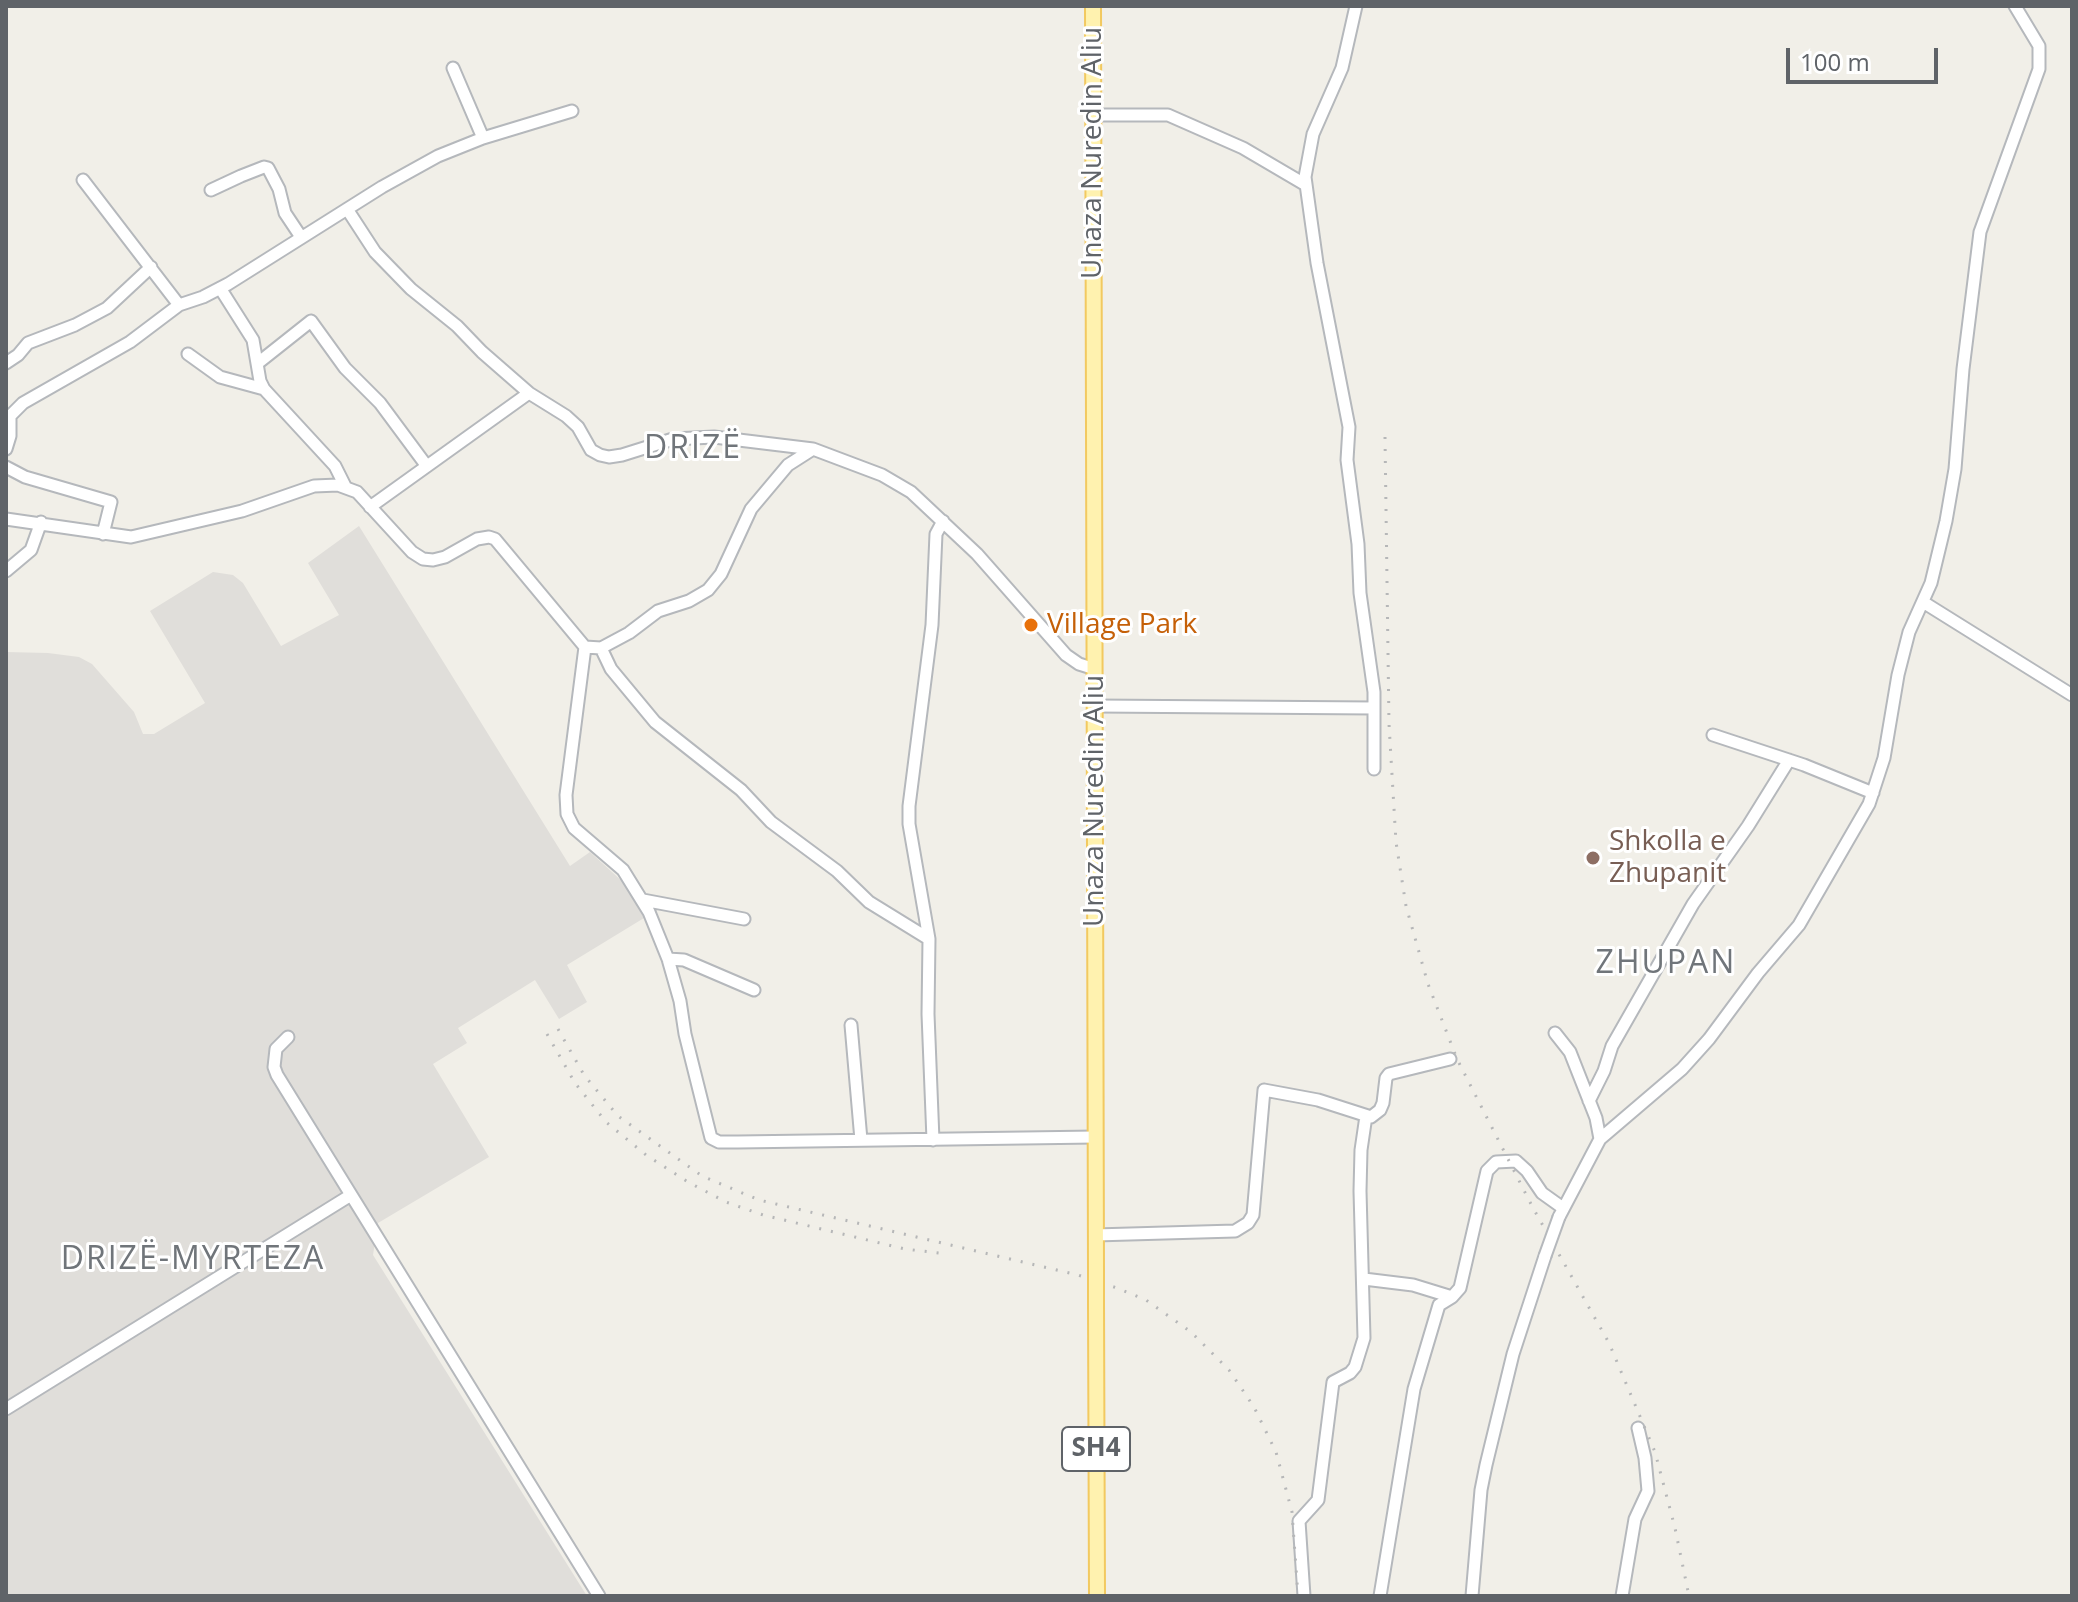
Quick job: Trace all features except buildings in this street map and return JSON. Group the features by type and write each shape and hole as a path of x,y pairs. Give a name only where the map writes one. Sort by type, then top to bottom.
{"main road":[{"name":"Unaza Nuredin Aliu","path":"1093,6 1097,1596"}],"street":[{"path":"1356,6 1342,68 1313,134 1305,169 1317,263 1349,427 1347,460 1358,544 1360,593 1373,674 1374,769"},
{"path":"1472,1596 1486,1465 1513,1354 1561,1212 1600,1139 1667,1084 1709,1039 1758,973 1799,925 1859,824 1873,793 1884,758 1898,675 1913,617 1931,583 1946,521 1955,469 1960,397 1980,232 2039,69 2039,46 2015,6"},
{"path":"453,68 483,138"},
{"path":"6,449 10,436 10,416 15,410 130,342 179,305 220,288 438,156 483,138 572,111"},
{"path":"1093,115 1168,115 1243,148 1306,185"},
{"path":"211,190 268,168 279,189 285,213 301,237"},
{"path":"83,180 179,305"},
{"path":"347,209 375,252 411,289 457,326 529,393 566,416 578,427 591,450 609,457 673,439 696,436 813,449 898,482 943,521 1006,584 1066,655 1079,664 1095,669"},
{"path":"6,363 28,343 75,325 107,308 151,267"},
{"path":"220,288 253,340 264,389 335,466 345,486"},
{"path":"258,363 311,321 345,368 380,403 426,465"},
{"path":"188,354 220,377 264,389"},
{"path":"370,507 529,393"},
{"path":"6,519 123,537 242,511 314,486 345,486 357,492 412,552 423,559 445,557 477,539 495,539 585,647 601,648 629,633 658,611 689,601 708,590 721,574 751,509 788,465 813,449"},
{"path":"6,467 25,477 111,502 103,534"},
{"path":"933,1140 928,1014 929,939 909,824 909,806 932,625 936,534 943,521"},
{"path":"6,571 34,545 41,522"},
{"path":"1923,602 2072,695"},
{"path":"585,647 566,795 567,814 574,828 611,858 643,900 668,959 711,1138 719,1142 738,1142 1095,1137"},
{"path":"601,648 611,669 655,722 741,790 771,822 828,864 869,902 929,939"},
{"path":"1095,706 1374,708"},
{"path":"1713,735 1873,793"},
{"path":"1589,1101 1612,1046 1693,904 1748,826 1789,760"},
{"path":"643,900 744,919"},
{"path":"668,959 684,960 754,990"},
{"path":"851,1025 861,1140"},
{"path":"1555,1033 1570,1052 1596,1118 1600,1139"},
{"path":"288,1037 276,1049 277,1075 599,1596"},
{"path":"1095,1235 1235,1231 1248,1223 1254,1207 1264,1090 1330,1103 1371,1117 1380,1110 1389,1074 1450,1059"},
{"path":"1304,1596 1299,1521 1318,1500 1333,1382 1350,1373 1360,1356 1364,1338 1360,1191 1366,1116"},
{"path":"1380,1596 1414,1389 1444,1298 1460,1288 1485,1178 1492,1165 1516,1161 1561,1212"},
{"path":"6,1409 351,1195"},
{"path":"1364,1279 1413,1285 1444,1298"},
{"path":"1622,1596 1635,1519 1648,1491 1638,1428"}],"shaded area":[{"path":"359,526 570,866 590,852 624,883 644,918 567,965 587,1002 559,1019 535,980 458,1028 467,1043 433,1064 489,1157 378,1223 373,1255 587,1596 6,1596 6,652 79,657 92,664 134,712 143,734 154,734 205,703 150,611 213,572 233,575 243,583 281,646 339,615 308,563"}],"railway":[{"path":"1385,437 1389,724 1396,842 1406,906 1428,984 1457,1059 1533,1208 1609,1343 1655,1452 1689,1596"},
{"path":"558,1029 584,1075 618,1116 702,1176 759,1200 1078,1275 1146,1300 1191,1332 1229,1370 1254,1407 1276,1452 1292,1512 1298,1596"},
{"path":"547,1034 575,1083 606,1122 646,1155 688,1182 726,1202 763,1215 905,1249 948,1254"}],"place":[{"name":"Village Park","path":"1031,625"},
{"name":"Shkolla e Zhupanit","path":"1593,858"}],"district":[{"name":"DRIZË","path":"693,449"},
{"name":"ZHUPAN","path":"1666,964"},
{"name":"DRIZË-MYRTEZA","path":"193,1260"}]}
